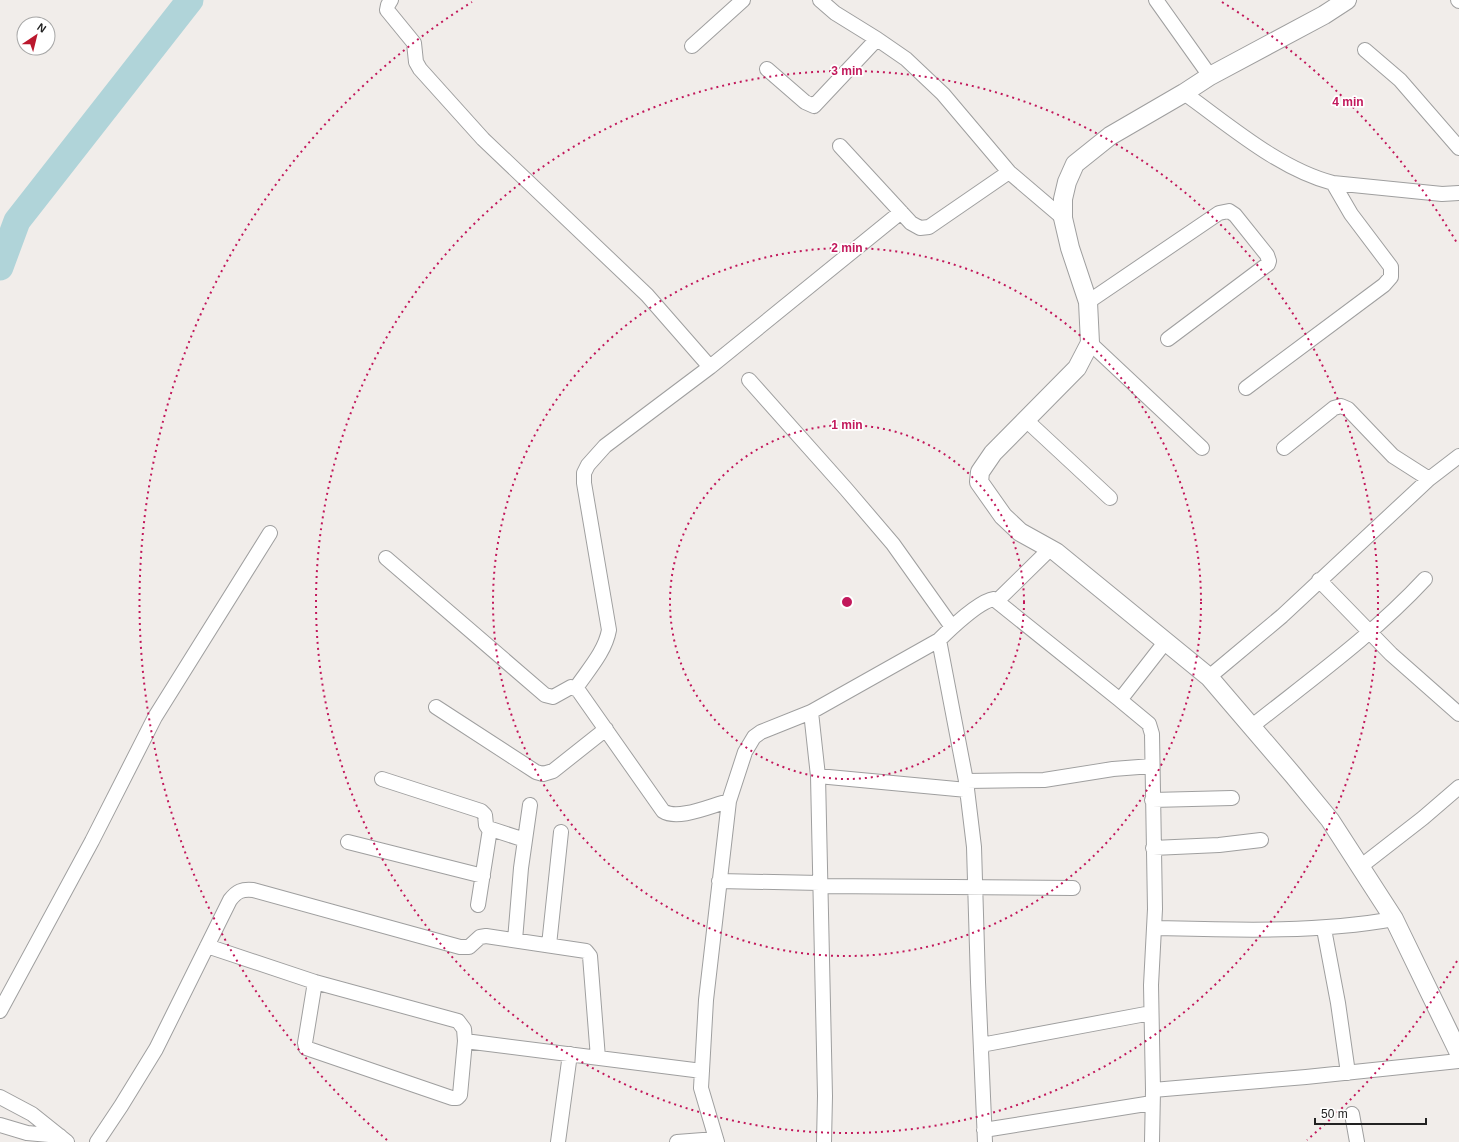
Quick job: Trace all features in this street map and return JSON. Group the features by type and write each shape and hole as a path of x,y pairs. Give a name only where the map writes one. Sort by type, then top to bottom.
{"street":[{"path":"391,0 388,5 388,10 414,43 416,62 420,69 483,139 647,295 710,367"},
{"path":"692,46 743,0"},
{"path":"820,0 850,23 877,38 906,59 943,94 1009,172 1063,218"},
{"path":"1156,0 1210,76"},
{"path":"1347,0 1324,15 1210,76 1184,94 1110,136 1075,164 1067,182 1063,199 1063,218 1070,248 1088,302 1090,343 1077,368 993,453 980,472 978,482 1003,516 1029,538 1050,549 1210,677 1330,820 1394,919 1459,1053"},
{"path":"767,69 805,102 814,106 877,38"},
{"path":"1365,50 1400,80 1459,148"},
{"path":"1184,94 1290,165 1318,178 1333,183 1442,194 1459,193"},
{"path":"840,146 901,212 915,226 920,228 928,227 1009,172"},
{"path":"1246,388 1384,285 1391,277 1391,267 1351,214 1333,183"},
{"path":"1088,302 1219,213 1229,211 1236,215 1267,255 1269,261 1268,264 1168,339"},
{"path":"576,688 602,650 608,639 609,630 584,483 584,473 588,465 605,446 710,367 901,212"},
{"path":"1090,343 1202,448"},
{"path":"749,380 893,544 952,627"},
{"path":"1284,448 1334,408 1341,406 1348,409 1393,456 1429,479"},
{"path":"1026,420 1110,498"},
{"path":"1210,677 1282,616 1429,479 1459,456"},
{"path":"0,1011 92,840 155,717 270,533"},
{"path":"997,601 1050,549"},
{"path":"386,558 545,696 553,697 570,687 576,688 581,692 660,807 667,814 678,815 729,801"},
{"path":"1251,727 1396,609 1425,579"},
{"path":"1319,580 1421,682 1459,714"},
{"path":"677,1142 717,1141 701,1088 706,1000 729,801 740,764 754,737 811,712 938,640 952,627 989,600 997,601 1120,700 1149,724 1152,729 1154,928 1151,1014 1152,1142"},
{"path":"938,640 967,785 974,847 985,1136 1152,1096 1348,1072 1459,1061"},
{"path":"1120,700 1166,641"},
{"path":"436,707 536,772 542,774 553,771 606,729"},
{"path":"811,712 818,776 825,1088 824,1142"},
{"path":"818,776 967,785 1044,780 1113,769 1152,766"},
{"path":"382,780 483,812 486,825 490,829 525,840"},
{"path":"1360,867 1423,818 1459,787"},
{"path":"1152,800 1232,798"},
{"path":"515,940 530,805"},
{"path":"478,906 490,829"},
{"path":"550,945 561,832"},
{"path":"1154,848 1219,845 1261,840"},
{"path":"348,842 483,876"},
{"path":"719,881 976,889 1073,888"},
{"path":"97,1142 145,1068 230,900 239,891 245,890 460,947 469,947 482,936 583,949 590,954 598,1058"},
{"path":"1154,928 1237,930 1324,929 1394,919"},
{"path":"1324,929 1338,1003 1348,1072"},
{"path":"207,946 315,982 458,1021 464,1029 465,1041 461,1093 455,1098 306,1048 305,1043 315,982"},
{"path":"981,1045 1151,1014"},
{"path":"465,1041 702,1071"},
{"path":"558,1142 570,1054"},
{"path":"0,1098 32,1114 65,1141"},
{"path":"1352,1114 1357,1142"},
{"path":"0,1126 65,1141"}],"waterway":[{"path":"0,267 17,221 190,0"}]}
